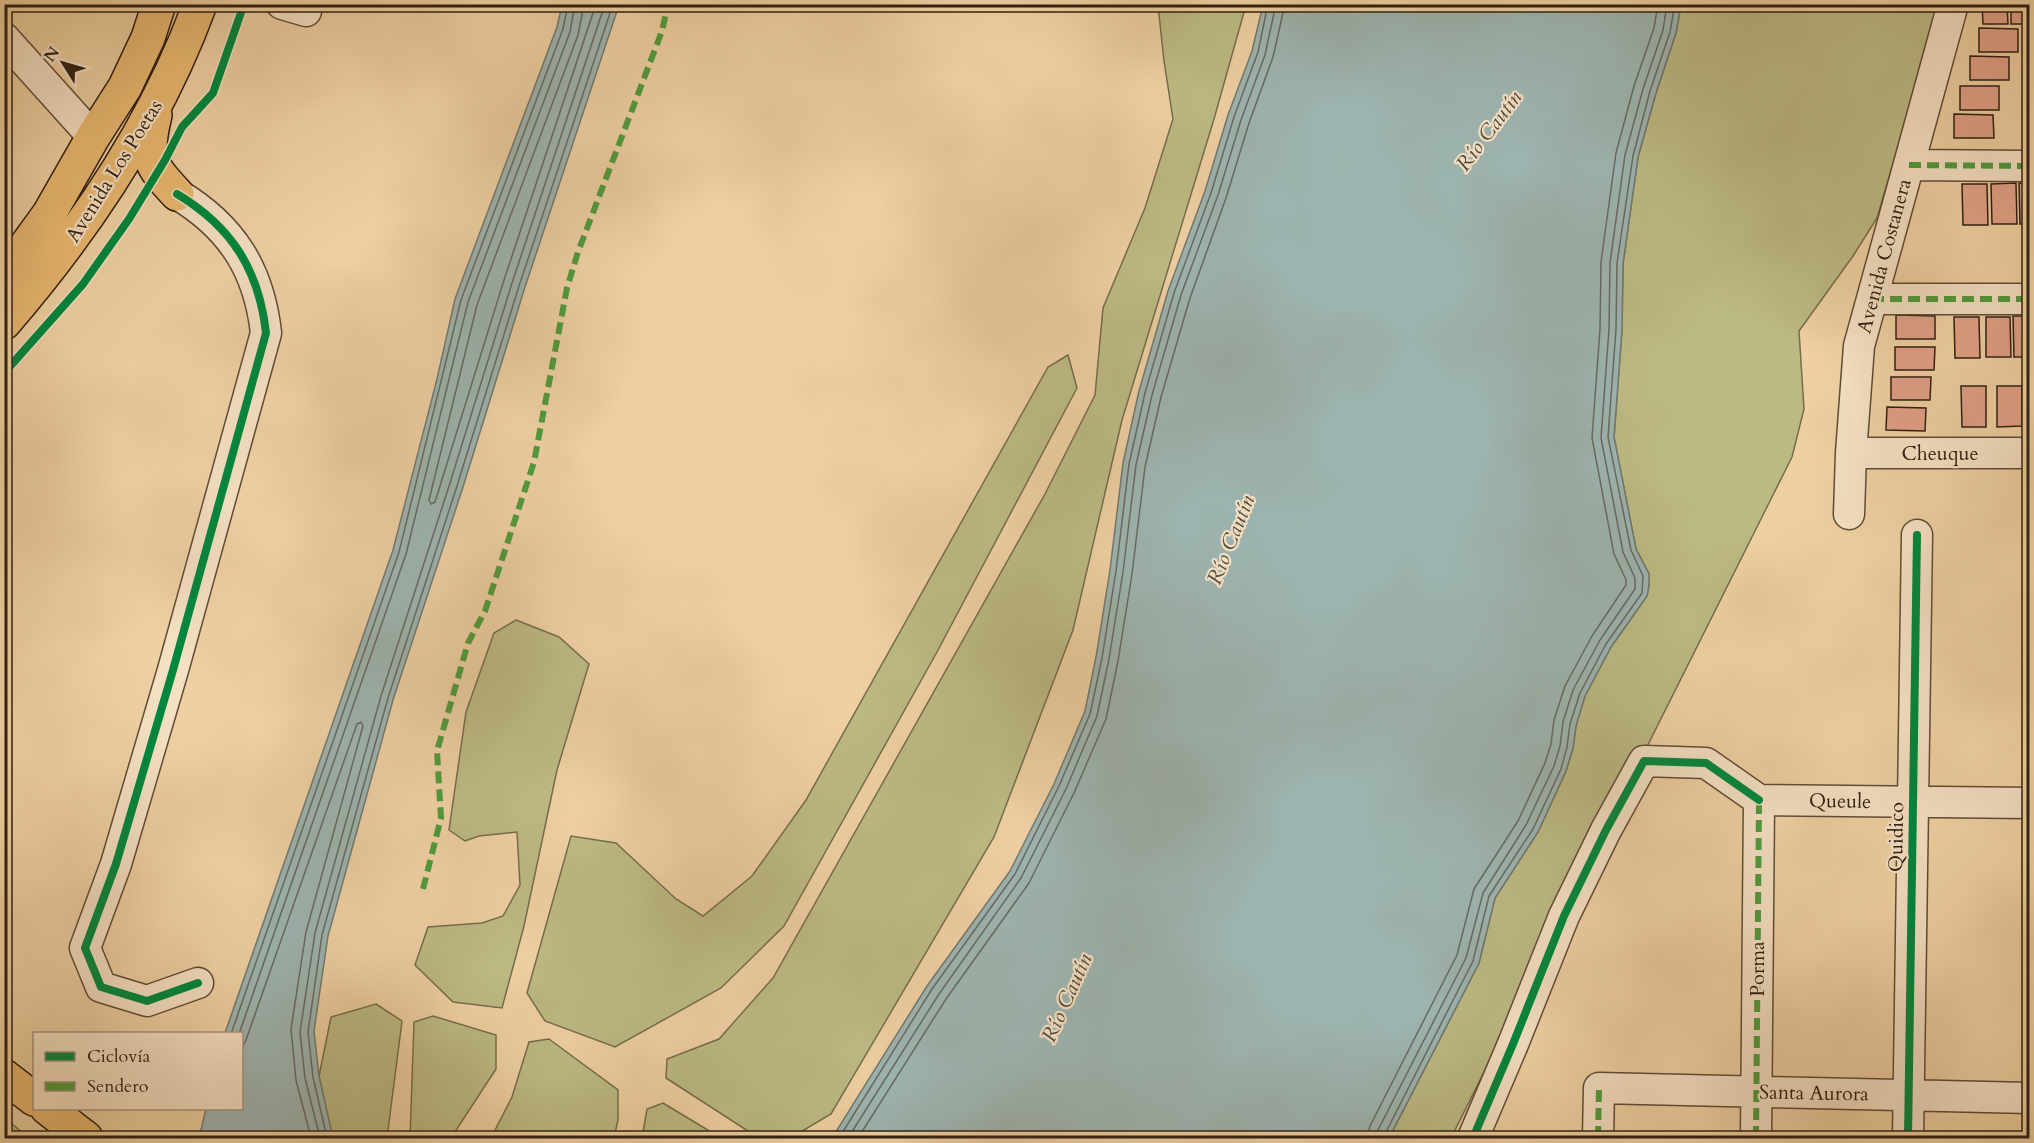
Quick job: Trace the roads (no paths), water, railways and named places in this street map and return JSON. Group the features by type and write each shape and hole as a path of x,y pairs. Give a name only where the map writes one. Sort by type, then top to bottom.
{"main road":[{"name":"Avenida Los Poetas","path":"4,276 49,214 125,87 148,38 159,4"},
{"name":"Avenida Los Poetas","path":"4,323 64,251 91,214 159,99 200,4"},
{"path":"91,214 93,137 133,120 159,99"},
{"path":"159,99 149,155 155,168 177,194"},
{"path":"91,214 121,189 143,185 177,194"},
{"path":"4,1076 33,1098"},
{"path":"50,1110 86,1138"}],"street":[{"name":"Avenida Costanera","path":"1849,514 1859,346 1953,4"},
{"path":"4,38 93,137"},
{"path":"1909,165 2030,166"},
{"path":"177,194 214,220 242,256 259,293 266,333 116,864 85,948 101,987 147,1001 198,983"},
{"path":"1872,299 2030,300"},
{"name":"Cheuque","path":"1851,453 2030,453"},
{"name":"Quidico","path":"1908,1138 1917,535"},
{"path":"1473,1138 1564,916 1606,830 1644,761 1706,763 1759,800"},
{"name":"Queule","path":"1759,800 2030,803"},
{"name":"Porma","path":"1756,1138 1759,800"},
{"name":"Santa Aurora","path":"1598,1138 1599,1088 2030,1098"}],"water":[{"path":"562,5 619,5 525,287 463,487 393,700 328,936 314,1031 319,1076 333,1138 199,1138 206,1110 243,1110 243,1032 225,1032 393,550 455,299 557,27"},
{"name":"Río Cautín","path":"1263,5 1681,5 1676,33 1638,157 1623,264 1622,330 1614,437 1636,549 1649,574 1647,596 1611,647 1585,696 1566,771 1538,832 1495,898 1479,963 1389,1138 832,1138 927,986 1010,871 1054,784 1085,711 1110,570 1123,463 1139,391 1168,291 1205,191 1228,115 1252,51"}]}
